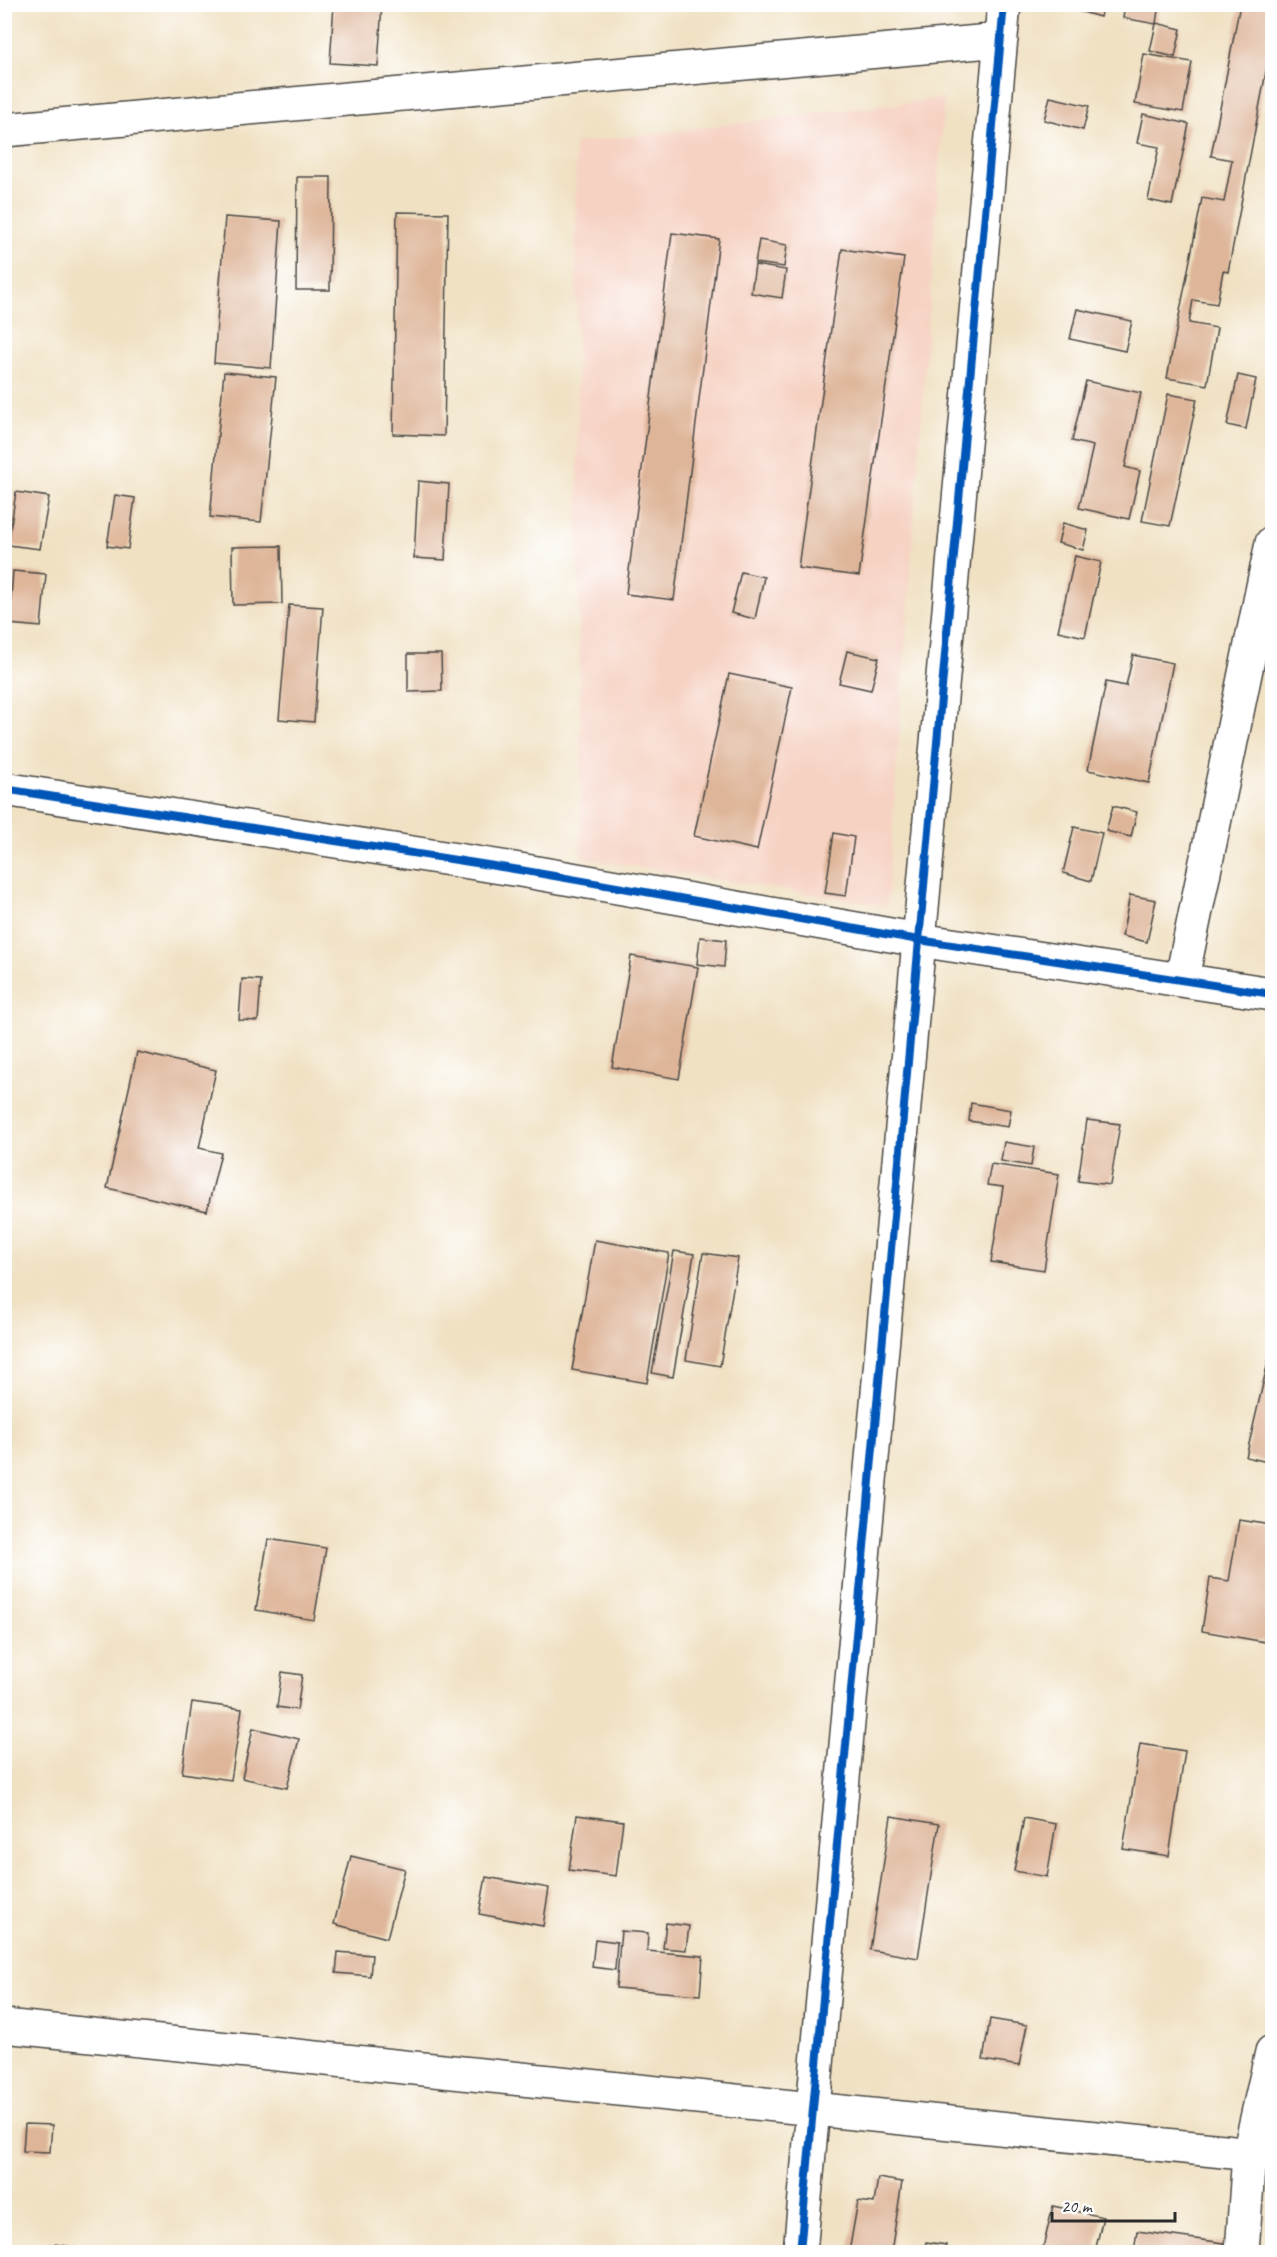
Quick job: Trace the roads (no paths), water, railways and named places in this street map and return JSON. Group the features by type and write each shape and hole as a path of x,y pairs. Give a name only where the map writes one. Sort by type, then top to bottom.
{"street":[{"path":"800,2253 1004,4"},
{"path":"4,130 1001,40"},
{"path":"1182,978 1272,543"},
{"path":"4,789 508,868 919,940 1272,993"},
{"path":"4,2026 813,2107 1261,2155"},
{"path":"1242,2253 1261,2155 1272,2052"}]}
